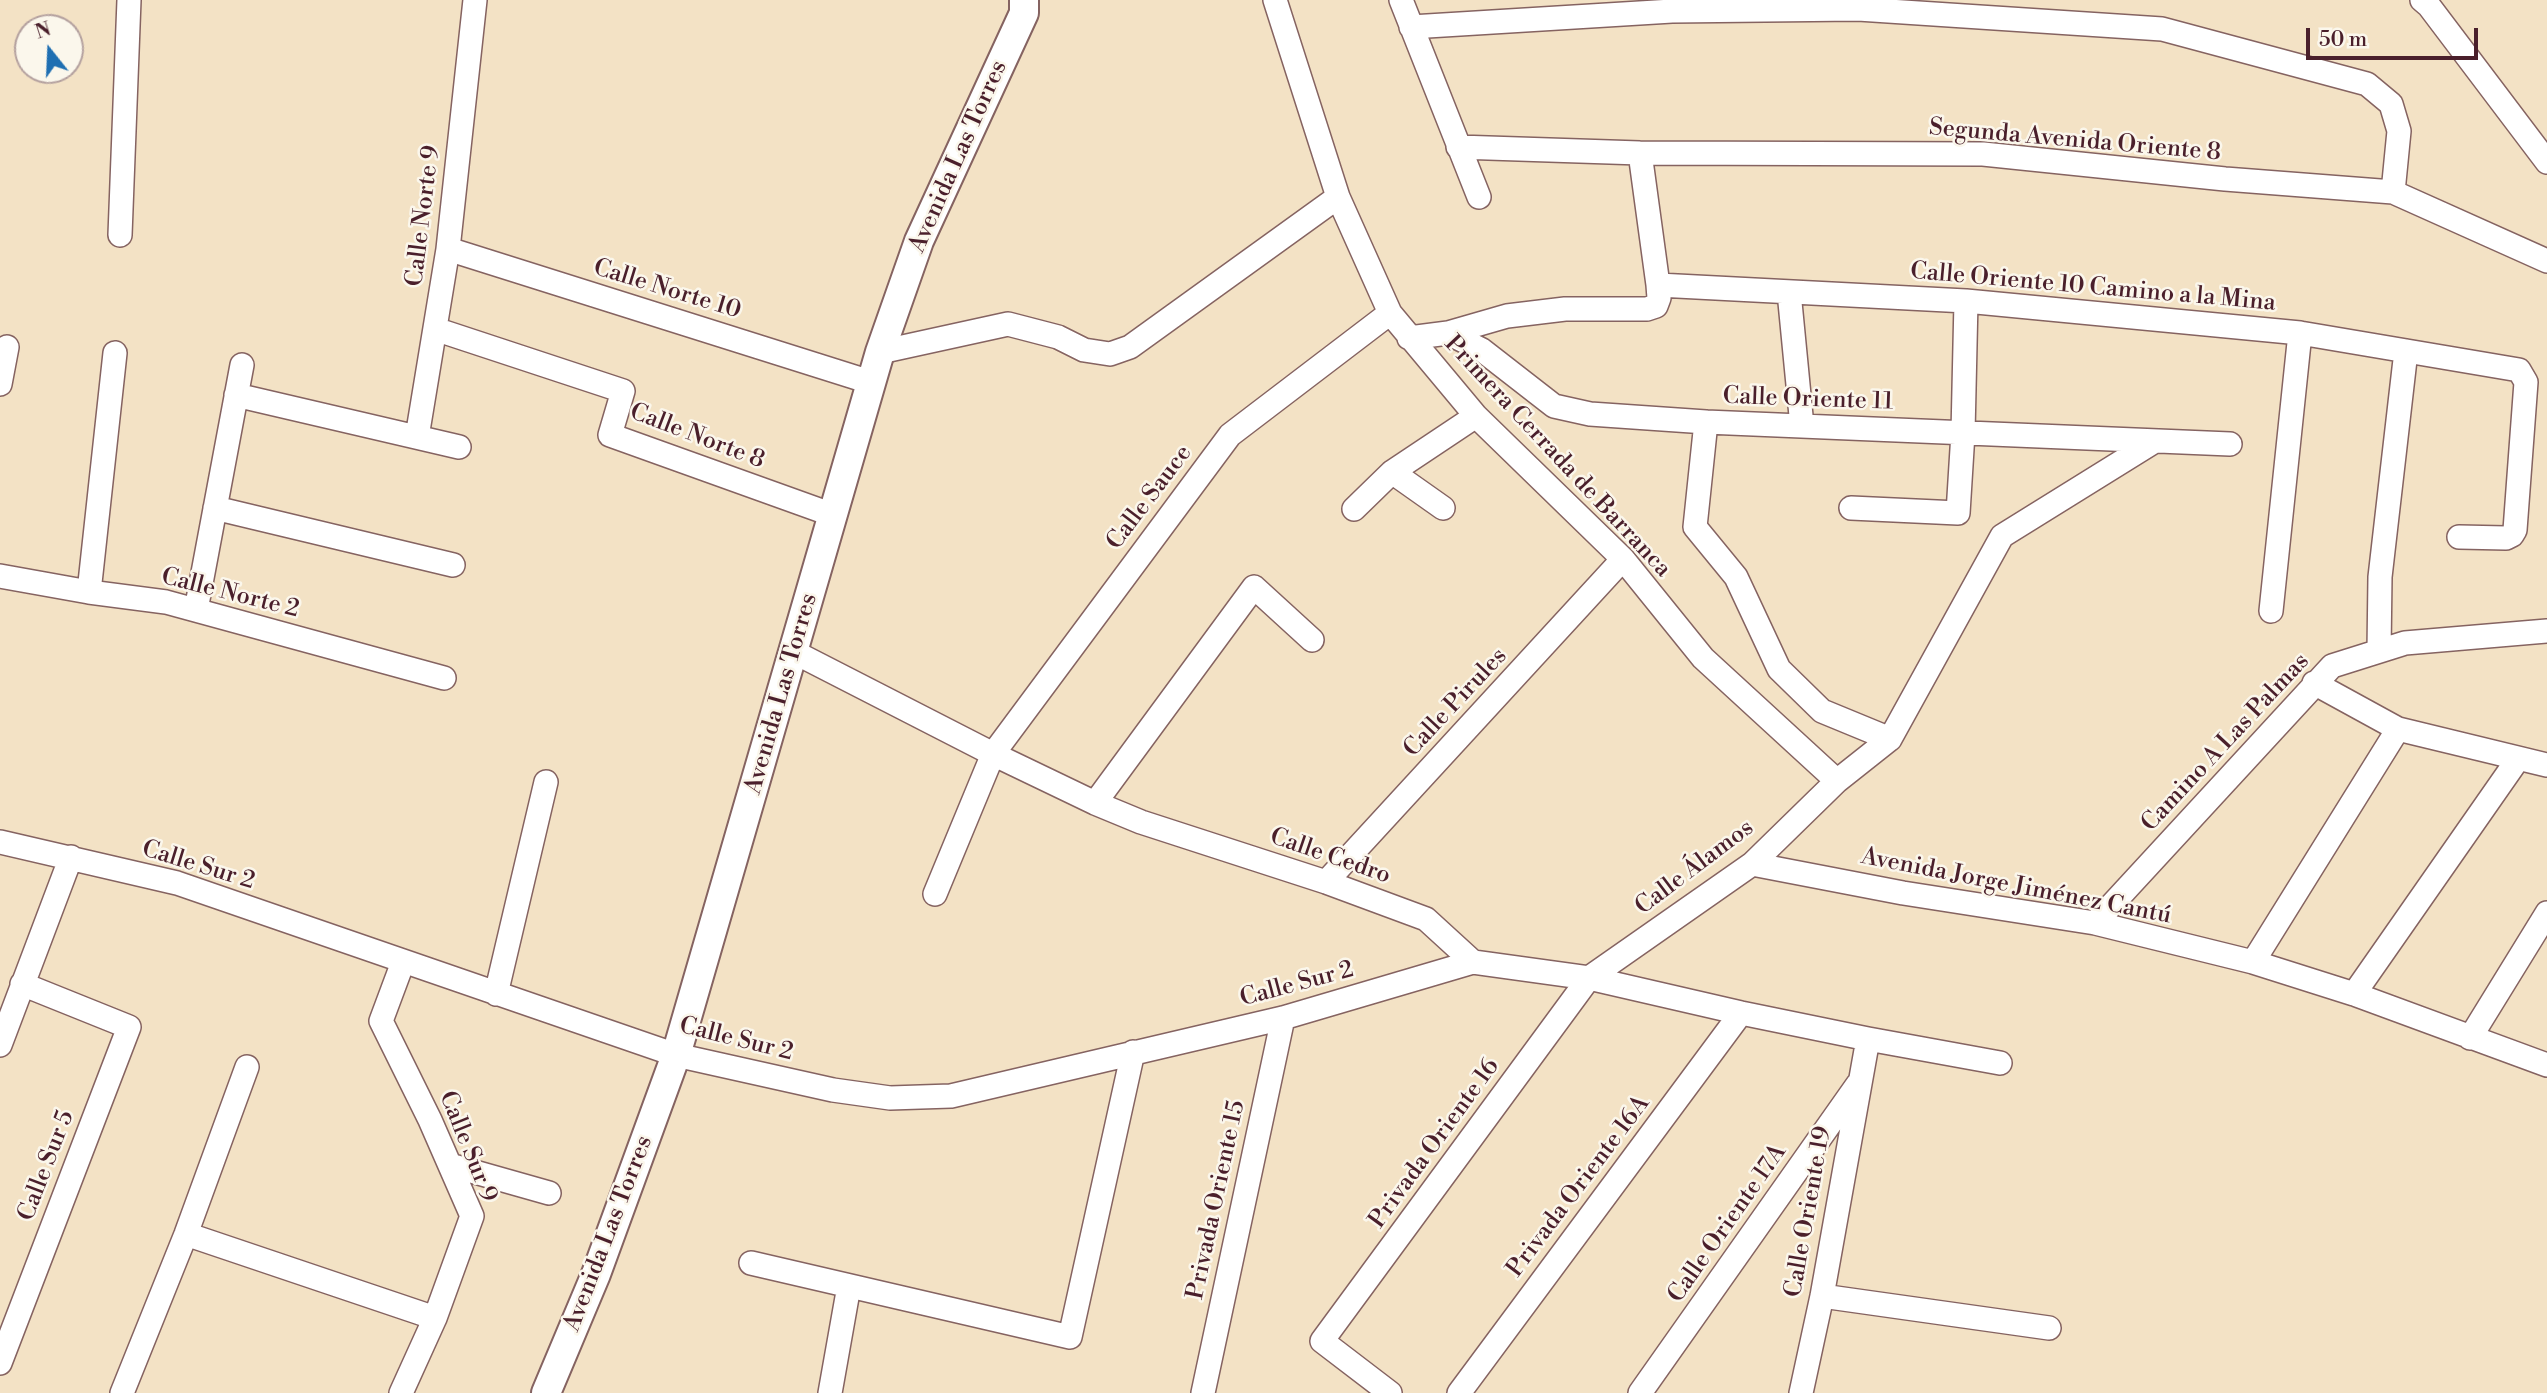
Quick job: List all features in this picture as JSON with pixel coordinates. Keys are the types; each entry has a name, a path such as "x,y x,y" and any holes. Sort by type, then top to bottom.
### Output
{"main road":[{"name":"Avenida Las Torres","path":"546,1393 596,1274 676,1055 880,352 919,241 1024,13 1024,0"}],"street":[{"path":"120,234 130,0"},
{"name":"Calle Norte 9","path":"417,437 448,249 475,0"},
{"name":"Primera Cerrada de Barranca","path":"1275,0 1338,197 1390,313 1476,416 1623,559 1703,658 1837,781"},
{"path":"1401,0 1479,197"},
{"path":"2422,0 2547,162"},
{"path":"1411,27 1672,11 1858,9 2162,29 2367,84 2391,104 2399,131 2393,192"},
{"name":"Segunda Avenida Oriente 8","path":"1458,146 1640,153 1983,154 2225,179 2393,192 2547,261"},
{"path":"1409,338 1448,333 1507,316 1565,309 1647,309 1656,306 1660,298 1640,153"},
{"path":"880,352 1008,324 1058,337 1084,350 1110,354 1130,347 1338,197"},
{"name":"Calle Norte 10","path":"448,249 870,382"},
{"name":"Calle Oriente 10 Camino a la Mina","path":"1658,285 1966,301 2300,333 2519,370 2526,382 2515,530 2506,538 2459,537"},
{"path":"1789,292 1802,426"},
{"path":"1851,508 1958,513 1966,301"},
{"name":"Calle Sauce","path":"935,894 993,754 1230,435 1390,313"},
{"name":"Calle Norte 8","path":"435,329 623,391 610,435 833,515"},
{"name":"Calle Oriente 11","path":"1448,333 1482,350 1554,405 1590,414 1706,422 2230,444"},
{"path":"2271,611 2300,333"},
{"path":"2379,651 2380,577 2406,351"},
{"path":"89,592 115,353"},
{"path":"197,610 242,365"},
{"path":"236,395 459,447"},
{"path":"1354,509 1392,472 1476,416"},
{"path":"1706,422 1695,527 1736,577 1779,669 1822,711 1890,739 2002,536 2155,440"},
{"path":"1392,472 1443,508"},
{"path":"215,508 453,565"},
{"name":"Calle Pirules","path":"1326,882 1623,559"},
{"name":"Calle Norte 2","path":"0,576 166,602 444,678"},
{"path":"1095,803 1254,587 1312,640"},
{"name":"Camino A Las Palmas","path":"2095,923 2332,666 2405,643 2547,631"},
{"name":"Calle Cedro","path":"794,652 1095,803 1142,822 1326,882 1426,919 1473,962"},
{"path":"2314,683 2398,729 2547,765"},
{"path":"2253,962 2398,729"},
{"name":"Calle Álamos","path":"1589,978 1752,864 1837,781 1890,739"},
{"path":"2354,994 2518,759"},
{"path":"496,994 546,782"},
{"name":"Calle Sur 2","path":"0,842 177,884 676,1055 833,1090 890,1098 951,1096 1283,1018 1473,962"},
{"path":"0,1045 71,857"},
{"name":"Avenida Jorge Jiménez Cantú","path":"1752,864 1903,893 2095,923 2253,962 2354,994 2547,1065"},
{"path":"2470,1038 2547,913"},
{"name":"Calle Sur 9","path":"401,1393 435,1318 471,1216 450,1165 381,1021 402,962"},
{"path":"1473,962 1589,978 1868,1040 2000,1063"},
{"name":"Privada Oriente 16","path":"1390,1393 1322,1342 1589,978"},
{"name":"Calle Sur 5","path":"0,1363 129,1027 22,984"},
{"name":"Privada Oriente 16A","path":"1459,1393 1741,1013"},
{"name":"Privada Oriente 15","path":"1203,1393 1283,1018"},
{"name":"Calle Oriente 19","path":"1801,1393 1822,1296 1868,1040"},
{"path":"751,1263 1070,1337 1133,1052"},
{"path":"122,1393 186,1234 247,1067"},
{"name":"Calle Oriente 17A","path":"1640,1393 1858,1084"},
{"path":"450,1165 549,1193"},
{"path":"186,1234 435,1318"},
{"path":"830,1393 849,1286"},
{"path":"1822,1296 2049,1328"}]}
